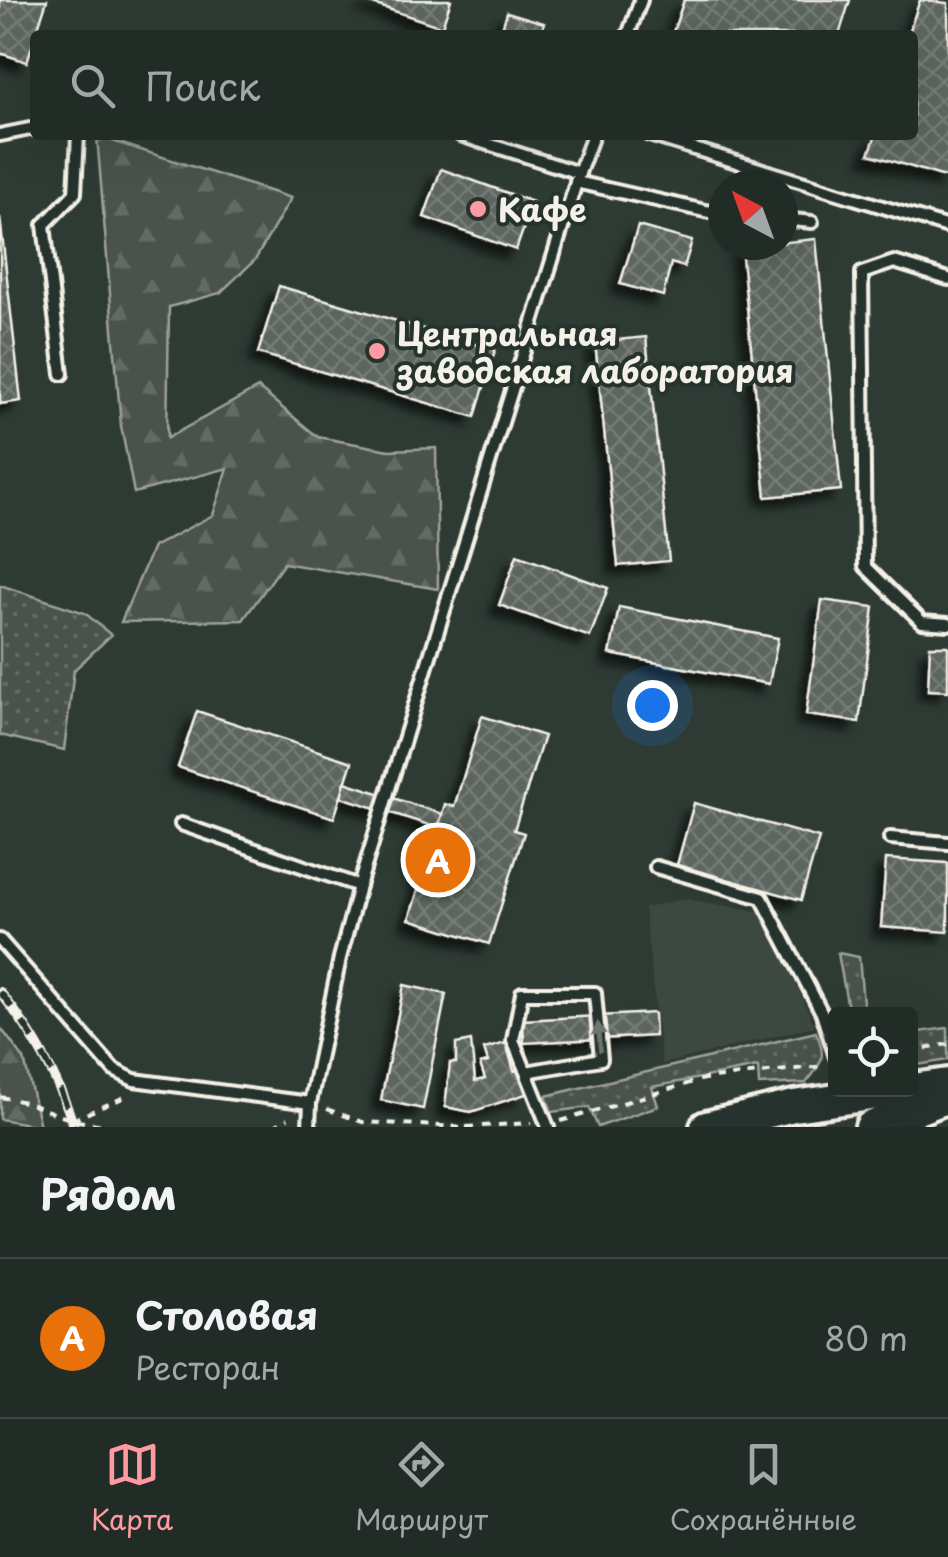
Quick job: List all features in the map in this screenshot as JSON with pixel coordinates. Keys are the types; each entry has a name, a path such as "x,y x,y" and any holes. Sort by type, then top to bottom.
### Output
{"main road":[{"path":"918,1087 948,1084"},
{"path":"706,1127 832,1097"},
{"path":"871,1127 948,1097"}],"lane":[{"path":"630,30 641,0"},
{"path":"0,135 30,129"},
{"path":"62,374 44,225 76,193 78,140"},
{"path":"474,140 578,178 708,211"},
{"path":"309,1127 310,1103 359,886 591,140"},
{"path":"665,140 948,227"},
{"path":"798,221 812,222"},
{"path":"948,280 894,262 862,273 864,566 922,622 948,624"},
{"path":"181,824 359,886"},
{"path":"890,838 948,843"},
{"path":"656,867 762,898 828,1032"},
{"path":"0,940 114,1070 134,1080 310,1103"},
{"path":"526,1072 601,1059 595,993 522,992 513,1040 547,1125"}],"path":[{"path":"918,1050 948,1044"},
{"path":"310,1103 362,1122 463,1127 547,1125 704,1079 828,1066"},
{"path":"72,1120 133,1093"},
{"path":"0,1097 72,1120 115,1127"}],"shaded area":[{"path":"684,899 762,912 815,1026 662,1064 644,908"}],"green space":[{"path":"97,140 110,140 291,198 255,260 220,293 169,307 167,438 258,388 318,437 389,450 436,448 438,589 284,563 243,620 121,622 153,547 213,515 228,468 134,493 121,426"},
{"path":"0,585 85,613 111,635 74,670 64,750 0,735"},
{"path":"838,953 859,957 863,1007 848,1007"},
{"path":"0,1027 24,1059 40,1126 0,1119"},
{"path":"948,1028 948,1060 918,1065 918,1032"},
{"path":"816,1032 821,1059 806,1083 759,1085 758,1067 652,1087 658,1106 598,1127 589,1107 552,1112 546,1096"}],"building":[{"path":"0,0 47,0 37,30 30,30 27,62 0,53"},
{"path":"361,0 451,0 442,27"},
{"path":"684,0 850,0 841,30 674,30"},
{"path":"920,0 948,3 948,178 869,154 874,140 918,140 918,30 910,30"},
{"path":"507,12 544,23 542,30 502,30"},
{"name":"Кафе","path":"441,169 533,202 516,250 424,217"},
{"path":"0,217 21,401 0,404"},
{"path":"638,226 692,241 684,267 671,263 663,296 620,284"},
{"path":"816,239 841,490 766,497 742,260 798,260 798,241"},
{"name":"Центральная заводская лаборатория","path":"279,286 495,350 475,417 258,353"},
{"path":"646,337 669,561 618,566 595,342"},
{"path":"517,555 608,588 590,637 499,605"},
{"path":"822,600 874,607 859,722 806,715"},
{"path":"619,607 778,638 769,684 610,654"},
{"path":"930,646 948,646 948,691 928,690"},
{"path":"197,711 352,762 334,818 178,767"},
{"path":"482,716 544,736 514,830 524,833 489,944 409,919 445,804 454,807"},
{"path":"345,782 442,814 438,828 341,797"},
{"path":"694,803 819,838 801,900 677,865"},
{"path":"886,859 948,863 948,932 881,927"},
{"path":"404,985 446,994 423,1109 381,1100"},
{"path":"654,1013 655,1036 524,1043 523,1020"},
{"path":"471,1041 475,1081 485,1079 480,1064 488,1062 484,1049 506,1043 526,1094 471,1112 445,1107 450,1063 456,1063 456,1044"}],"railway":[{"path":"0,992 43,1056 74,1127"}],"place":[{"name":"Кафе","path":"478,209"},
{"name":"Центральная заводская лаборатория","path":"377,351"},
{"name":"Столовая","path":"438,860"}]}
